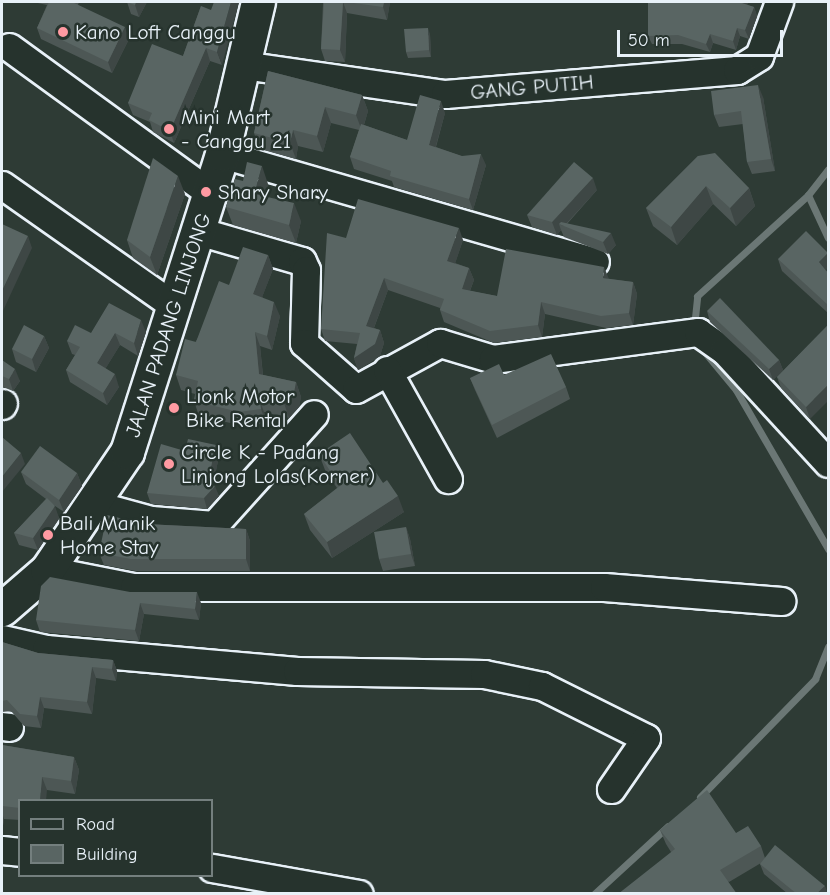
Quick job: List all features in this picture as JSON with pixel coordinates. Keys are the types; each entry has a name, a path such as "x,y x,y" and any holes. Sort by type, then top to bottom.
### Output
{"street":[{"name":"JALAN PADANG LINJONG","path":"2,609 47,570 96,505 139,423 222,154 258,2"},
{"name":"GANG PUTIH","path":"243,65 445,94 737,70 759,56 779,2"},
{"path":"9,47 210,193"},
{"path":"222,154 595,262"},
{"path":"2,185 174,306"},
{"path":"198,231 302,261 306,270 302,335 308,352 356,389 440,343 493,359 638,337 698,332 725,351 828,463"},
{"path":"387,370 448,479"},
{"path":"96,505 152,520 214,525 314,414"},
{"path":"47,570 134,587 260,592 604,587 781,601"},
{"path":"2,639 46,649 297,671 484,674 542,686 646,738 611,789"},
{"path":"2,850 18,852"},
{"path":"213,868 359,894"}],"building":[{"path":"49,2 72,2 125,27 108,62 37,28"},
{"path":"214,2 231,2 217,52 206,48 170,131 149,120 152,113 128,103 152,44 183,56 201,6 211,10"},
{"path":"324,2 343,2 340,50 321,49"},
{"path":"346,2 384,2 383,7"},
{"path":"648,2 742,2 754,7 745,30 737,28 733,41 710,34 706,44 678,35 648,36"},
{"path":"428,28 429,50 406,52 404,29"},
{"path":"268,71 362,95 356,115 325,107 317,136 293,130 290,143 254,133"},
{"path":"758,85 771,159 747,162 741,111 714,115 711,91"},
{"path":"420,95 441,101 429,145 462,156 481,154 469,199 390,176 391,171 350,157 361,124 407,140"},
{"path":"715,153 749,188 730,208 706,186 671,227 646,208 698,156"},
{"path":"153,158 178,176 150,257 127,240"},
{"path":"247,162 262,166 254,194 294,203 289,225 226,207 235,179 243,181"},
{"path":"574,162 593,178 552,222 527,215"},
{"path":"358,199 459,228 447,261 469,268 462,289 497,296 506,249 604,267 603,278 633,282 629,313 601,316 541,302 538,325 490,331 440,310 444,299 384,278 366,326 380,330 375,344 354,358 360,333 321,329 327,233 346,238"},
{"path":"561,222 611,233 603,242 559,224"},
{"path":"2,224 28,236 2,291"},
{"path":"806,231 828,253 819,262 828,273 828,305 778,259"},
{"path":"243,247 268,255 253,294 274,302 267,336 255,332 259,374 296,382 294,393 284,403 259,398 261,409 239,412 194,401 198,381 176,375 185,339 196,342 219,281 229,285"},
{"path":"720,298 779,360 769,369 707,311"},
{"path":"109,303 141,320 134,343 115,333 97,363 115,374 103,393 66,370 80,347 67,341 75,325 91,333"},
{"path":"24,325 44,336 32,359 12,349"},
{"path":"828,325 828,385 806,407 777,377"},
{"path":"551,354 566,387 492,425 470,378 499,364 504,375"},
{"path":"2,360 15,369 9,379 2,376"},
{"path":"350,433 383,483 387,480 398,496 327,542 304,514 340,486 319,454"},
{"path":"2,437 21,453 2,477"},
{"path":"188,439 216,445 207,484 215,486 204,498 147,493 161,444 185,451"},
{"path":"40,446 77,473 59,500 21,472"},
{"path":"47,498 55,506 33,538 14,533"},
{"path":"107,515 145,524 246,529 246,559 131,559 99,553"},
{"path":"406,527 411,554 379,559 374,532"},
{"path":"50,577 130,592 197,592 195,609 140,603 135,630 36,620 41,586"},
{"path":"2,642 38,653 113,660 112,669 92,667 87,702 40,697 37,716 20,714 7,700 2,701"},
{"path":"2,745 74,757 71,781 42,777 40,799 18,799 18,808 2,806"},
{"path":"707,790 736,833 748,826 761,846 720,870 737,894 618,894 675,849 660,830"},
{"path":"775,845 825,886 816,894 797,894 760,864"}],"waterway":[{"path":"694,327 697,296 808,195 828,169"},
{"path":"808,195 828,238"},
{"path":"693,338 736,390 828,549"},
{"path":"700,797 815,679 828,646"},
{"path":"594,894 668,826"}],"place":[{"name":"Kano Loft Canggu","path":"63,32"},
{"name":"Mini Mart - Canggu 21","path":"169,129"},
{"name":"Shary Shary","path":"206,192"},
{"name":"Lionk Motor Bike Rental","path":"174,408"},
{"name":"Circle K - Padang Linjong Lolas(Korner)","path":"169,464"},
{"name":"Bali Manik Home Stay","path":"48,535"}]}
